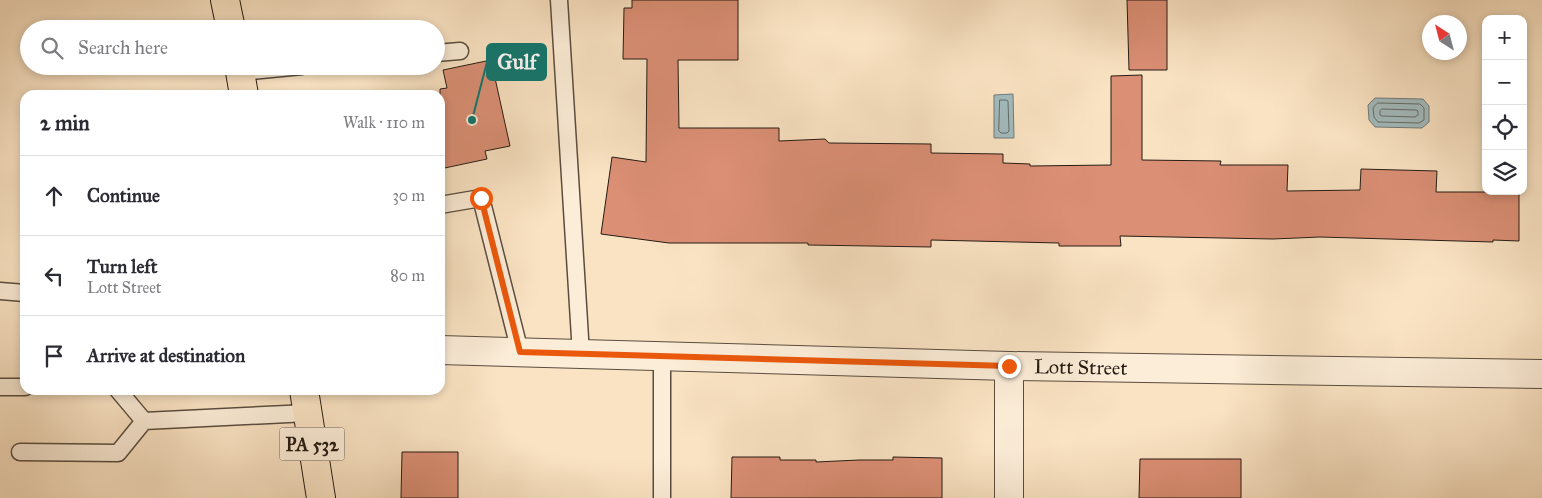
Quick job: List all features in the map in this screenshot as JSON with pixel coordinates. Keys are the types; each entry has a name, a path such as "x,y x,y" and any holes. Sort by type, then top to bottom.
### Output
{"main road":[{"path":"225,0 229,20"},
{"name":"PA 532","path":"306,401 321,498"}],"street":[{"name":"Lott Street","path":"445,350 1009,366 1542,374"},
{"path":"1009,366 1009,498"}],"lane":[{"path":"559,0 581,354"},
{"path":"445,52 460,51"},
{"path":"241,78 256,75"},
{"path":"445,204 481,198 520,352"},
{"path":"0,291 20,293"},
{"path":"662,356 662,498"},
{"path":"0,387 20,388"},
{"path":"122,395 144,421"},
{"path":"20,452 118,452 144,421 306,401"}],"water":[{"path":"1013,94 1014,138 994,138 994,95"},
{"path":"1375,98 1423,99 1429,106 1429,122 1422,128 1375,127 1369,120 1368,105"}],"building":[{"path":"632,0 738,0 738,60 678,60 679,128 779,128 779,141 825,139 829,143 931,144 931,153 1003,154 1003,163 1030,164 1030,166 1111,165 1111,76 1142,75 1142,160 1221,161 1220,165 1288,165 1287,191 1360,190 1361,169 1437,171 1436,192 1482,192 1482,195 1519,195 1519,241 1493,240 1493,242 1320,237 1273,239 1120,236 1121,246 1059,246 1059,243 931,240 931,247 808,245 808,243 669,243 601,234 612,157 646,162 647,59 623,59 624,8 632,8"},
{"path":"1127,0 1167,0 1167,70 1129,70"},
{"path":"491,60 510,146 485,151 487,159 445,168 445,90 440,89 447,88 445,70"},
{"path":"402,452 458,452 458,498 401,498"},
{"path":"732,457 780,457 780,460 816,460 816,462 893,460 893,457 942,458 942,498 731,498"},
{"path":"1140,459 1241,459 1241,498 1139,498"}],"place":[{"name":"Gulf","path":"472,120"}],"route":[{"path":"481,198 520,352 1009,366"}]}
